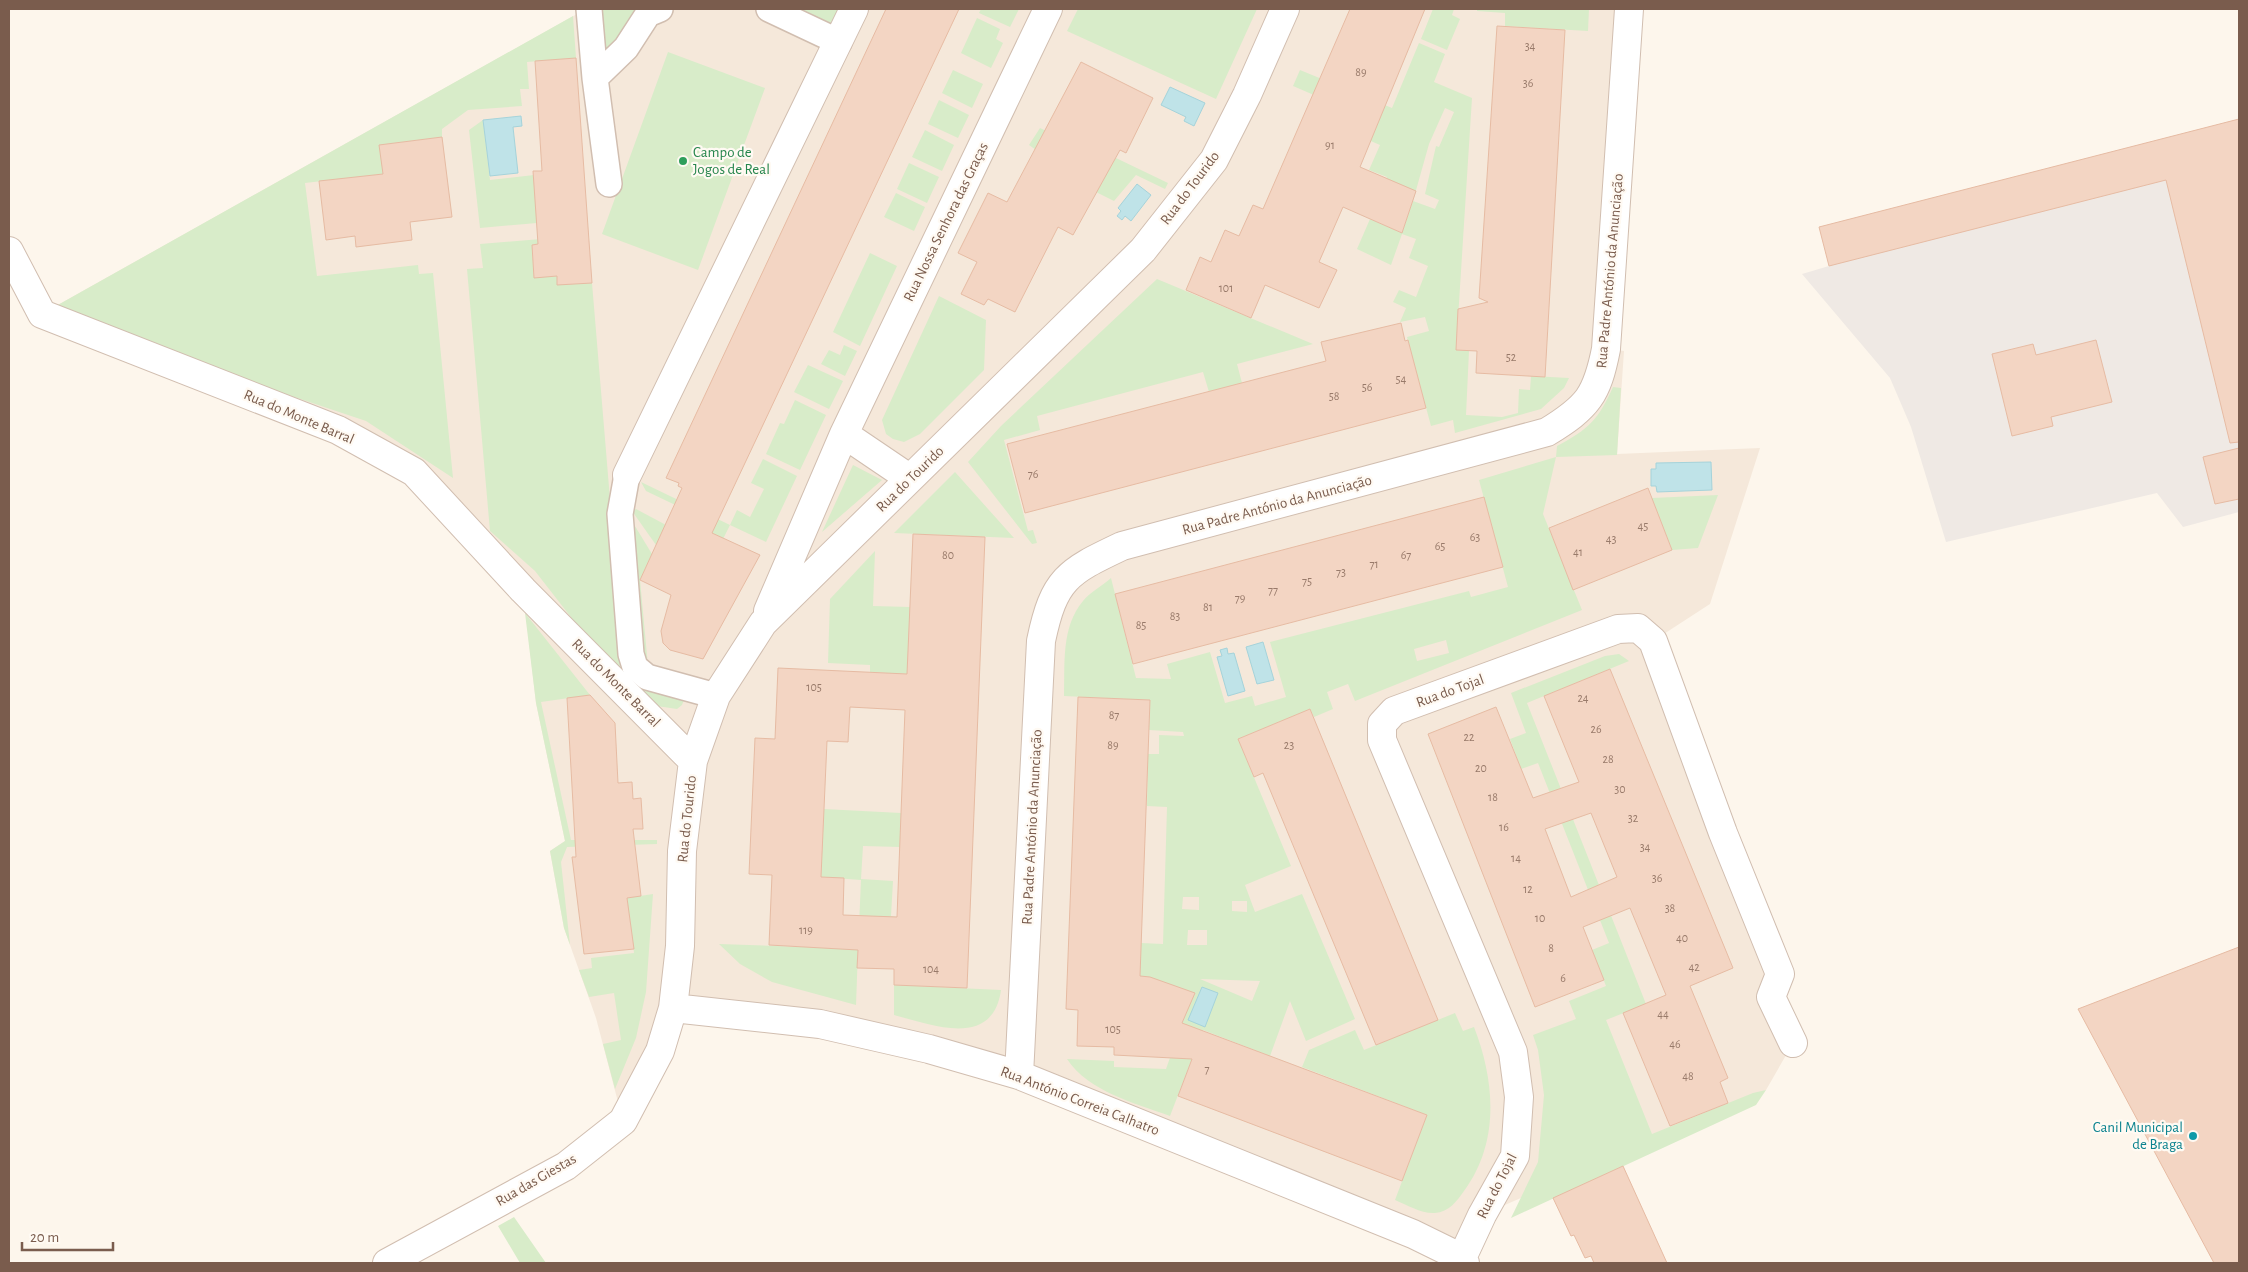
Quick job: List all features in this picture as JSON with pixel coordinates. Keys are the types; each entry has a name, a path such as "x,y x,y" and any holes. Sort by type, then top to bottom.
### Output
{"street":[{"path":"589,9 595,78 609,184"},
{"path":"595,78 626,48 648,14 660,9"},
{"path":"769,9 839,42"},
{"path":"716,696 648,677 635,667 631,654 620,514 627,475 854,9"},
{"name":"Rua Nossa Senhora das Graças","path":"763,623 844,434 1048,9"},
{"name":"Rua do Tourido","path":"673,1008 680,946 682,851 693,761 716,696 763,623 1144,250 1214,160 1247,95 1285,9"},
{"name":"Rua Padre António da Anunciação","path":"1020,1075 1041,640 1047,613 1059,585 1082,565 1122,546 1548,432 1572,417 1587,400 1600,379 1606,348 1629,9"},
{"name":"Rua do Monte Barral","path":"9,251 42,314 338,430 414,472 523,590 693,761"},
{"path":"844,434 910,478"},
{"name":"Rua do Tojal","path":"1463,1261 1482,1215 1515,1156 1519,1097 1513,1052 1382,740 1382,724 1394,711 1618,629 1638,628 1653,641 1723,833 1780,974 1771,997 1793,1043"},
{"name":"Rua António Correia Calhatro","path":"673,1008 820,1024 929,1049 1020,1075 1413,1234 1463,1261"},
{"name":"Rua das Giestas","path":"387,1263 566,1166 623,1121 660,1051 673,1008"}],"shaded area":[{"path":"586,9 769,9 839,42 854,9 1629,9 1607,349 1624,351 1617,454 1760,448 1710,604 1653,641 1793,1043 1766,1090 1482,1215 1458,1252 1021,1069 821,1010 673,1008 623,1121 596,1018 564,928 550,851 565,841 536,703 523,590 414,472 56,306"},
{"path":"2239,119 2239,512 2183,527 2157,493 1946,542 1911,427 1890,378 1802,274 1829,266 1819,227"}],"green space":[{"path":"589,9 660,9 595,78"},
{"path":"769,9 839,9 824,35"},
{"path":"981,9 1019,9 1010,27 979,13"},
{"path":"1078,9 1257,9 1216,99 1067,31"},
{"path":"1433,9 1454,9 1452,15 1460,19 1447,50 1421,39"},
{"path":"1477,9 1589,9 1588,31 1505,26 1505,13 1477,11"},
{"path":"573,16 576,58 527,62 529,89 520,89 522,106 468,110 442,129 442,137 380,145 383,174 305,183 317,276 418,265 419,274 433,273 453,478 366,421 211,369 56,306"},
{"path":"977,18 1000,29 996,39 1003,43 991,68 961,53"},
{"path":"1419,43 1445,54 1434,82 1472,98 1456,350 1469,351 1466,415 1502,417 1518,413 1519,389 1530,390 1531,376 1569,378 1564,388 1541,409 1455,433 1453,420 1431,426 1407,337 1429,331 1425,317 1400,322 1406,308 1393,302 1399,290 1416,297 1428,266 1409,258 1416,239 1402,234 1391,265 1357,249 1370,219 1402,233 1413,201 1383,187 1387,177 1369,170 1380,145 1329,123 1337,105 1293,86 1300,70 1392,108","holes":["1445,108 1454,112 1439,147 1436,146 1425,194 1439,200 1435,209 1413,201 1429,144"]},
{"name":"Campo de Jogos de Real","path":"668,52 765,88 698,270 602,234"},
{"path":"953,70 983,84 972,108 942,93"},
{"path":"939,100 969,115 958,138 928,124"},
{"path":"483,120 490,180 534,175 537,223 480,228 469,130"},
{"path":"1040,128 1088,151 1091,146 1168,183 1165,189 1136,175 1114,201 1096,192 1029,145"},
{"path":"925,130 954,145 942,171 912,157"},
{"path":"909,163 939,177 927,203 897,189"},
{"path":"896,193 925,207 914,231 884,217"},
{"path":"541,239 541,244 532,245 534,277 557,276 557,284 592,283 624,667 685,697 682,705 677,709 650,705 609,666 535,571 490,531 467,269 483,268 480,244"},
{"path":"870,253 897,266 860,346 833,332"},
{"path":"1157,279 1313,344 1237,364 1242,383 1209,392 1203,372 1037,416 1040,430 1004,440 1028,531 1033,530 1037,543 1032,544 968,462 1001,426"},
{"path":"939,296 986,320 984,370 920,434 904,442 893,439 886,434 882,420"},
{"path":"844,345 857,351 845,376 821,364 829,350 840,355"},
{"path":"808,365 843,381 829,409 794,392"},
{"path":"1613,387 1621,388 1617,455 1556,457 1557,446 1585,429 1597,416"},
{"path":"795,400 826,415 800,470 766,454 780,423 784,424"},
{"path":"1556,457 1543,514 1582,610 1355,701 1348,684 1327,692 1333,709 1314,717 1310,709 1238,739 1291,866 1245,885 1255,912 1302,894 1355,1019 1306,1041 1290,1001 1270,1056 1203,1030 1170,1116 1114,1095 1087,1080 1067,1059 1114,1061 1114,1067 1166,1069 1191,999 1138,1012 1141,943 1163,944 1167,807 1147,806 1148,754 1159,754 1159,735 1184,736 1183,732 1149,730 1150,700 1064,696 1066,646 1071,622 1076,611 1086,598 1111,578 1136,678 1171,679 1167,664 1210,652 1225,703 1252,696 1255,706 1286,697 1270,642 1469,591 1471,597 1508,587 1479,480","holes":["1446,640 1449,653 1417,661 1414,649","1183,897 1199,897 1199,910 1182,909","1232,901 1247,901 1247,912 1232,911","1188,930 1207,930 1207,945 1187,945","1200,979 1260,981 1252,1001"]},
{"path":"763,459 797,476 766,542 730,525 737,510 750,517 764,489 751,483"},
{"path":"853,465 882,480 822,532"},
{"path":"955,472 1014,538 894,533"},
{"path":"641,482 730,525 723,539 711,534 715,524 646,491"},
{"path":"1718,495 1698,548 1672,550 1652,498"},
{"path":"636,509 666,525 656,545 632,511"},
{"path":"627,513 652,554 640,580 648,666 643,659"},
{"path":"875,551 873,606 910,607 907,674 870,672 870,665 828,663 830,599"},
{"path":"525,613 590,695 541,702 571,840 657,840 657,844 567,847 561,862 570,945 564,928 550,851 565,841 536,703"},
{"path":"1619,654 1629,661 1527,703 1646,1004 1606,1020 1652,1134 1753,1093 1766,1090 1756,1105 1511,1218 1538,1162 1544,1095 1538,1050 1533,1035 1576,1019 1569,1001 1606,986 1592,950 1609,943 1538,763 1521,769 1510,739 1526,733 1511,693 1605,656"},
{"path":"824,809 901,813 900,847 863,846 861,879 893,881 891,916 897,917 896,940 858,950 856,1005 772,982 740,964 719,944 858,949 861,880 821,877"},
{"path":"653,894 646,992 636,1038 615,1089 603,1044 621,1040 614,993 589,997 579,970 592,968 591,958 634,953 627,898"},
{"path":"894,985 1001,990 996,1008 986,1020 974,1026 959,1028 926,1024 894,1015"},
{"path":"1455,1013 1463,1031 1474,1027 1481,1048 1490,1090 1489,1132 1476,1172 1461,1195 1444,1211 1430,1213 1395,1200 1427,1115 1302,1067 1309,1050 1355,1030 1364,1050"},
{"path":"514,1217 546,1263 520,1263 498,1226"}],"water":[{"path":"1170,87 1205,103 1194,126 1184,121 1186,117 1161,105"},
{"path":"521,116 522,126 513,127 518,173 490,176 483,120"},
{"path":"1137,184 1151,195 1131,221 1125,216 1122,220 1117,216 1121,211 1118,208"},
{"path":"1711,462 1712,490 1657,492 1656,486 1651,486 1651,469 1656,469 1656,463"},
{"path":"1263,642 1274,680 1257,684 1246,647"},
{"path":"1227,648 1228,654 1234,653 1245,691 1228,696 1217,657 1222,656 1220,650"},
{"path":"1202,987 1218,993 1205,1027 1188,1020"}],"building":[{"path":"886,9 959,9 712,533 760,555 703,659 670,650 663,643 661,631 671,595 640,580 682,488 678,486 679,483 666,478"},
{"path":"1350,9 1425,9 1360,167 1416,191 1402,233 1343,207 1319,262 1337,270 1319,308 1265,285 1251,318 1186,290 1200,257 1211,262 1225,230 1239,236 1253,205 1263,209"},
{"path":"1497,26 1565,30 1545,377 1476,373 1477,351 1456,350 1458,309 1488,302 1479,298"},
{"path":"576,58 592,283 557,285 557,276 534,278 532,245 538,244 533,171 542,171 535,61"},
{"path":"1081,62 1153,98 1126,153 1120,150 1073,235 1058,227 1015,312 988,299 984,305 961,294 977,262 958,253 988,193 1007,202"},
{"path":"2239,119 2239,442 2230,443 2166,180 1829,266 1819,227"},
{"path":"442,137 452,217 410,222 412,240 356,247 355,236 326,240 319,181 383,174 379,145"},
{"path":"1401,323 1405,341 1408,340 1426,408 1025,513 1007,444 1326,361 1321,342"},
{"path":"2096,340 2112,402 2051,417 2053,426 2012,436 1992,354 2033,344 2036,355"},
{"path":"2239,448 2239,499 2215,504 2203,457"},
{"path":"1648,488 1672,550 1573,590 1549,528"},
{"path":"1484,497 1503,567 1133,664 1115,594"},
{"path":"913,534 985,537 967,988 894,985 894,969 857,968 858,950 769,945 772,875 749,874 755,738 775,739 778,668 907,674","holes":["850,707 905,710 897,917 843,915 844,878 821,877 827,741 848,742"]},
{"path":"1610,669 1733,968 1690,986 1728,1078 1720,1082 1728,1103 1670,1126 1623,1013 1666,995 1630,908 1583,927 1604,980 1535,1007 1428,734 1496,707 1533,798 1579,782 1544,696","holes":["1591,813 1617,877 1571,897 1545,829"]},
{"path":"590,695 615,723 618,783 632,782 633,799 641,798 643,829 633,829 641,896 627,898 634,949 584,954 572,857 576,857 567,698"},
{"path":"1078,697 1150,700 1140,976 1150,977 1195,993 1182,1023 1427,1115 1402,1181 1178,1096 1192,1059 1114,1055 1114,1047 1077,1046 1078,1010 1066,1009"},
{"path":"1310,709 1438,1020 1376,1045 1263,773 1254,777 1238,739"},
{"name":"Canil Municipal de Braga","path":"2239,947 2239,1263 2214,1263 2078,1009"},
{"path":"1623,1166 1667,1263 1594,1263 1591,1256 1585,1258 1574,1235 1571,1236 1553,1198"}],"place":[{"name":"Campo de Jogos de Real","path":"683,161"},
{"name":"Canil Municipal de Braga","path":"2193,1136"}]}
